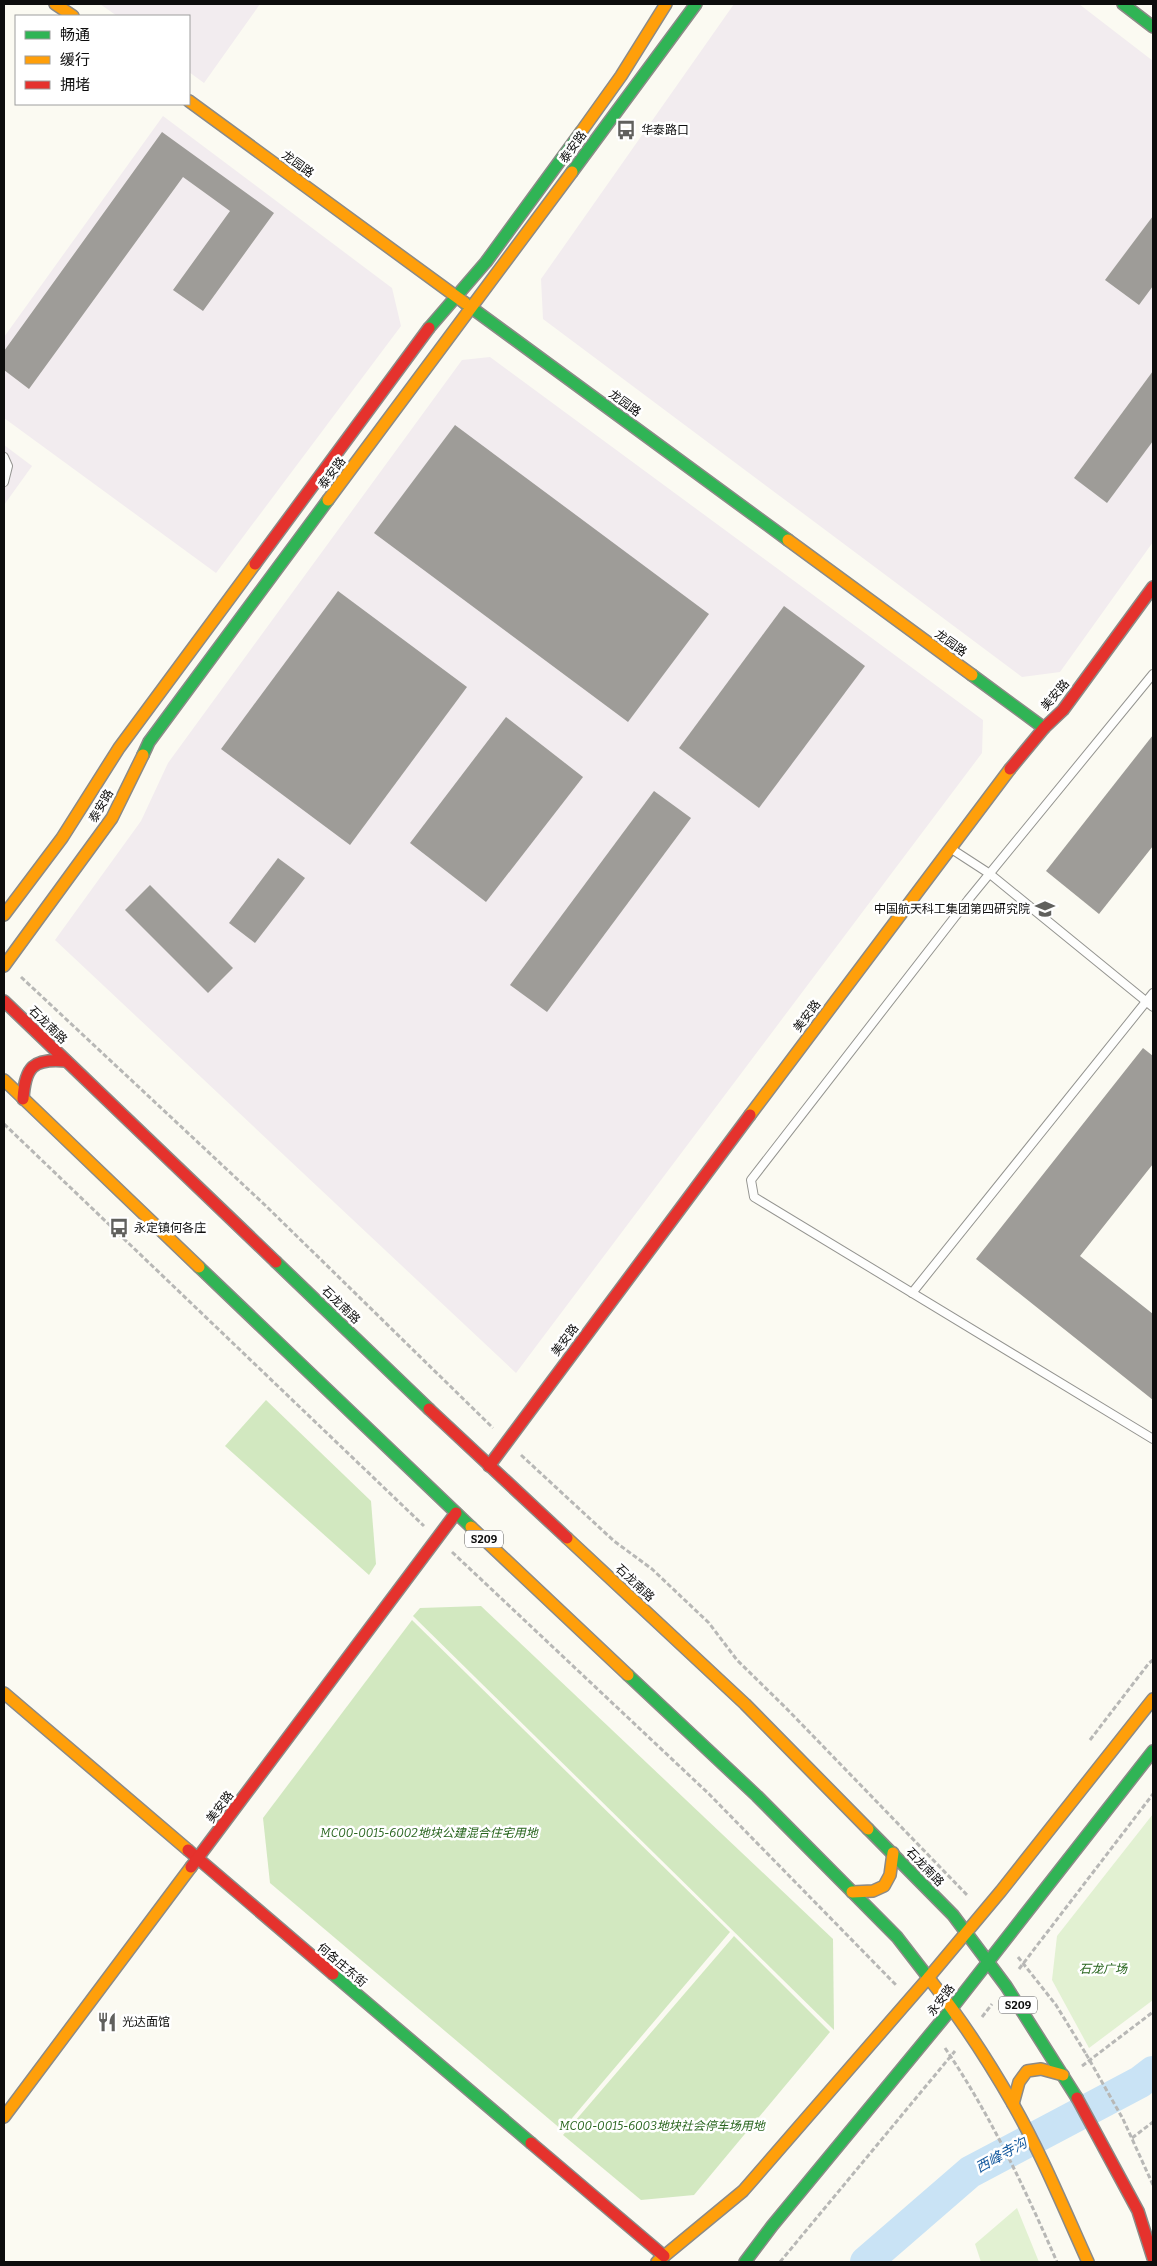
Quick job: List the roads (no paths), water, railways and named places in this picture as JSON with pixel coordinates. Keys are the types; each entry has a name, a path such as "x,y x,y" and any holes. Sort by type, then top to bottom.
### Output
{"main road":[{"path":"56,4 72,15"},
{"name":"泰安路","path":"4,915 62,838 119,748 434,322 486,262 621,76 666,4"},
{"name":"泰安路","path":"4,966 112,818 149,742 696,4"},
{"path":"1123,4 1153,27"},
{"name":"龙园路","path":"190,102 1044,728"},
{"name":"美安路","path":"489,1466 949,848 1044,728 1063,710 1153,587"},
{"name":"石龙南路","path":"4,1002 489,1466 745,1704 953,1916 1006,1986 1065,2076 1138,2212 1153,2258"},
{"path":"23,1099 26,1073 36,1062 51,1059 66,1061"},
{"name":"S209","path":"4,1080 456,1513 750,1790 897,1937 952,2008 1013,2104 1044,2164 1088,2262"},
{"name":"美安路","path":"4,2117 438,1540 456,1513"},
{"name":"何各庄东街","path":"4,1693 661,2259"},
{"name":"永安路","path":"661,2259 743,2191 966,1933 1153,1699"},
{"name":"永安路","path":"745,2262 772,2226 933,2032 1153,1751"},
{"path":"852,1892 880,1890 887,1884 891,1875 893,1853"},
{"path":"1013,2104 1017,2083 1023,2072 1034,2068 1050,2070 1065,2076"}],"lane":[{"path":"4,458 8,466 4,482"},
{"path":"1153,674 990,874 751,1180 754,1197 1153,1439"},
{"path":"949,848 990,874 1153,1007"},
{"path":"912,1293 1153,994"}],"waterway":[{"name":"西峰寺沟","path":"866,2262 970,2172 1140,2082 1153,2072"}],"place":[{"name":"华泰路口","path":"626,130"},
{"name":"中国航天科工集团第四研究院","path":"1045,909"},
{"name":"永定镇何各庄","path":"119,1228"},
{"name":"光达面馆","path":"107,2022"}],"park label":[{"name":"MC00-0015-6002地块公建混合住宅用地","path":"429,1833"},
{"name":"石龙广场","path":"1103,1969"},
{"name":"MC00-0015-6003地块社会停车场用地","path":"662,2126"}]}
